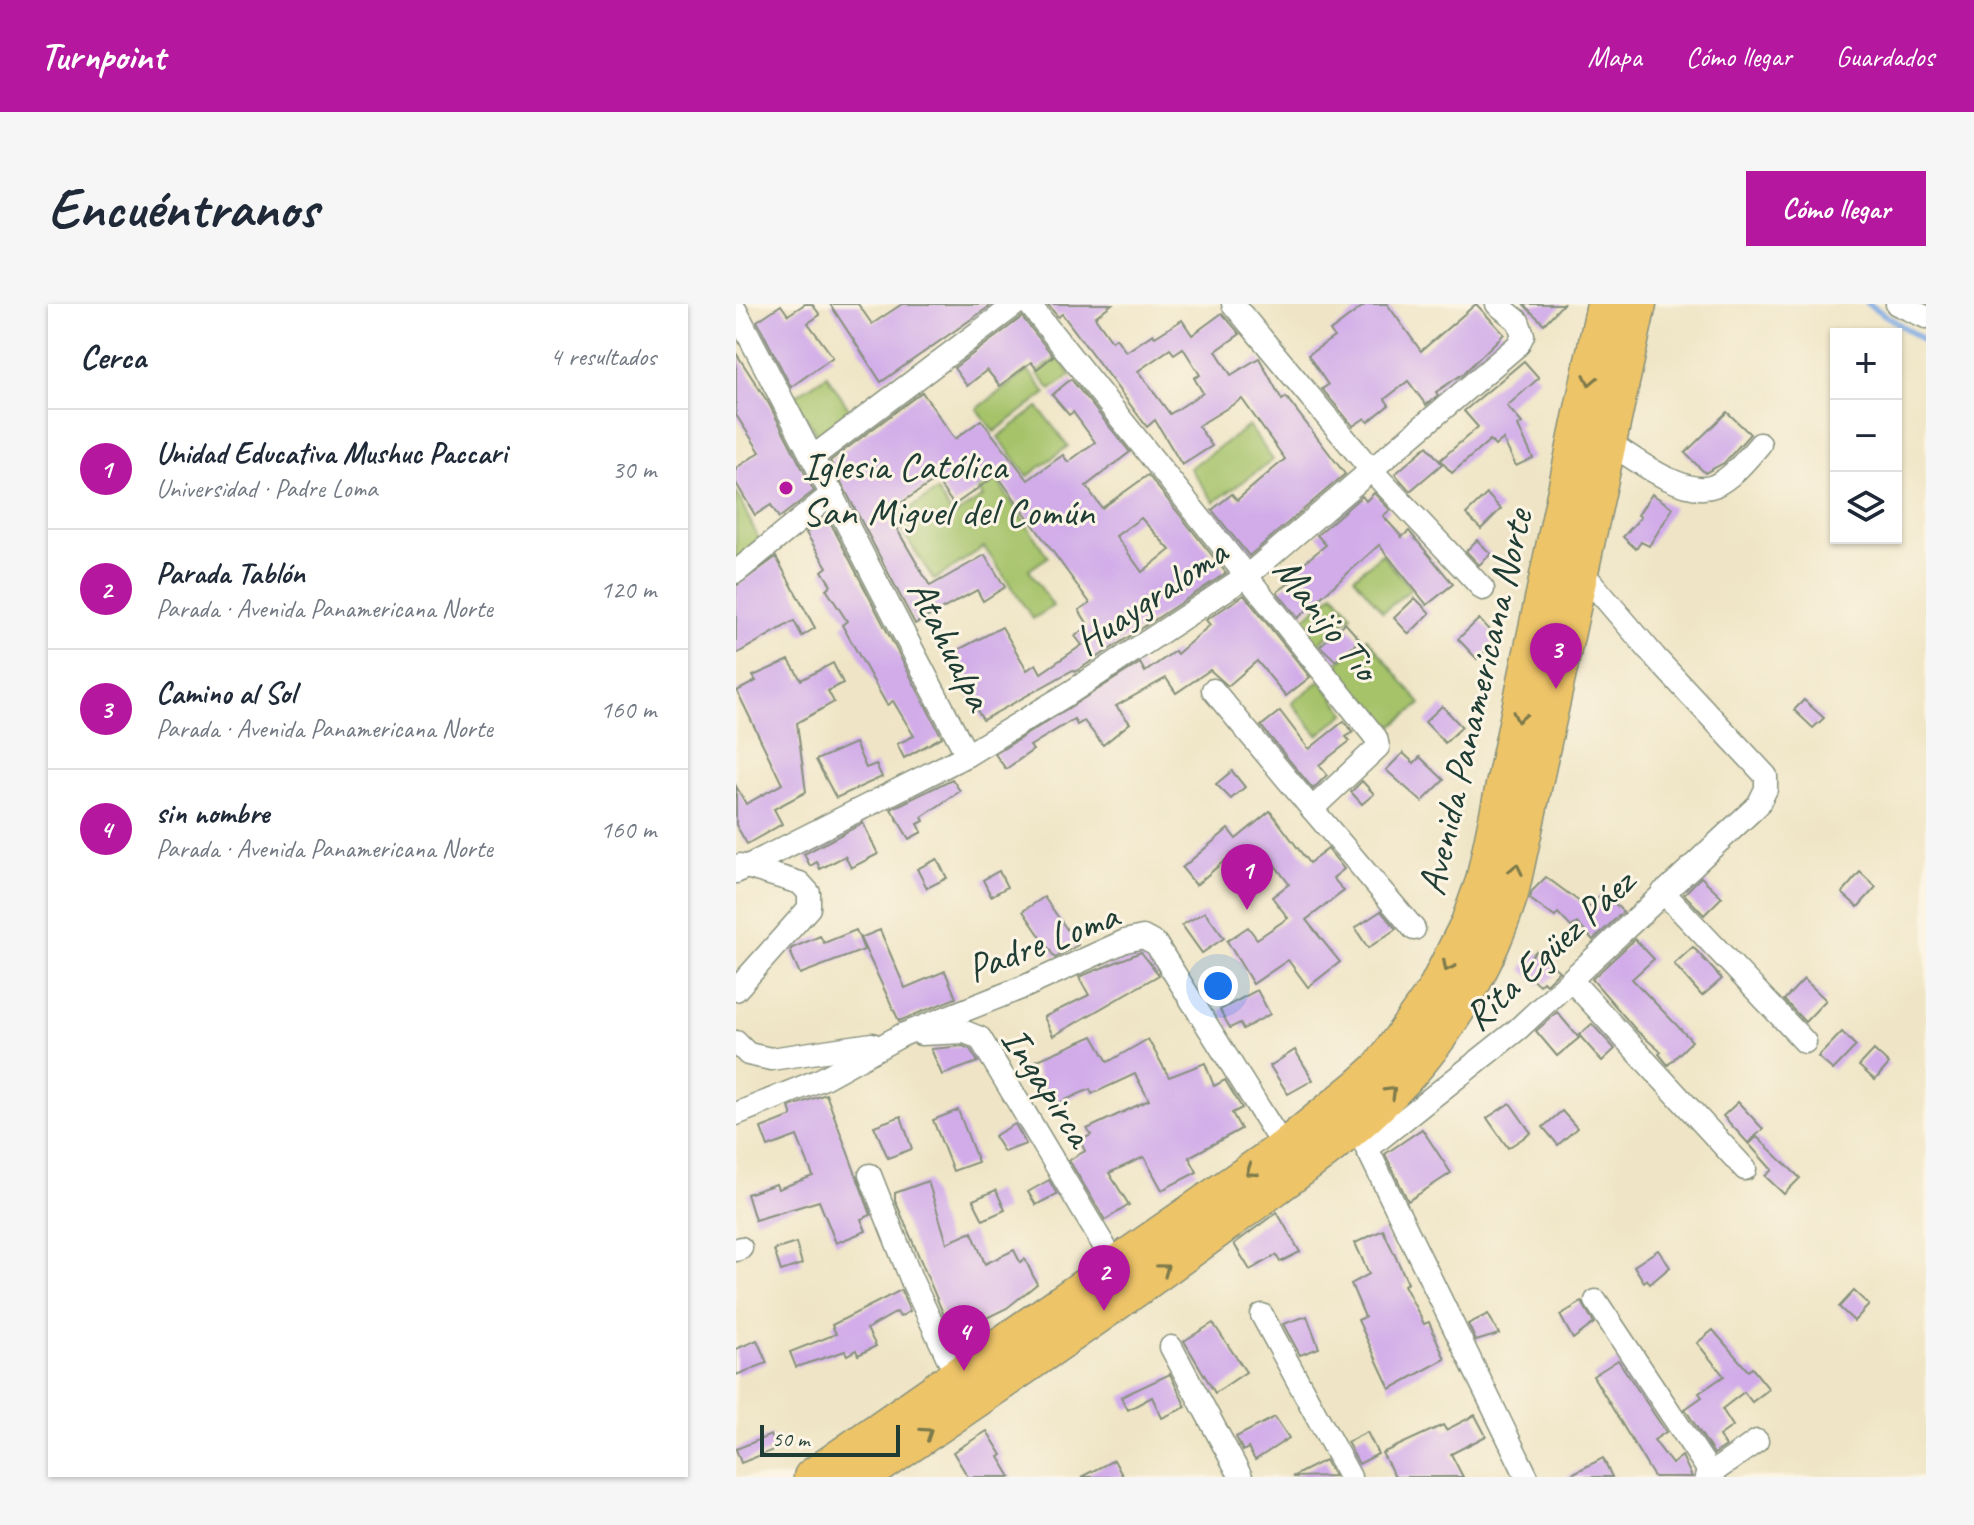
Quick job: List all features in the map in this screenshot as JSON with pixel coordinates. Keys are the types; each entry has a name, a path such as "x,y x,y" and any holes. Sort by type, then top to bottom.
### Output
{"highway":[{"name":"Avenida Panamericana Norte","path":"812,1477 1284,1148 1381,1067 1435,991 1469,923 1484,881 1605,304"},
{"name":"Avenida Panamericana Norte","path":"862,1477 1361,1137 1395,1089 1432,1045 1477,980 1510,894 1638,304"}],"street":[{"path":"814,456 1016,304"},
{"name":"Manijo Tio","path":"1029,304 1379,743 1312,809"},
{"path":"1233,304 1372,471 1483,589"},
{"name":"Huaygraloma","path":"738,866 967,755 1071,692 1248,575 1518,345 1523,335 1518,321 1497,304"},
{"path":"1897,304 1926,317"},
{"name":"Atahualpa","path":"736,311 967,755"},
{"path":"1607,441 1679,483 1698,489 1715,485 1740,467 1760,444"},
{"path":"736,572 833,493"},
{"name":"Rita Egüez Páez","path":"1361,1137 1473,1067 1758,805 1766,789 1766,776 1655,657 1579,568"},
{"path":"1213,690 1414,929"},
{"path":"736,990 809,908 809,893 800,883 738,866"},
{"path":"1663,892 1805,1042"},
{"name":"Padre Loma","path":"736,1114 822,1079 902,1035 1026,986 1125,941 1143,937 1156,944 1284,1148"},
{"path":"1571,980 1745,1169"},
{"name":"Ingapirca","path":"736,1042 748,1054 771,1059 861,1047 902,1035 965,1032 980,1038 1115,1264"},
{"path":"1361,1137 1527,1477"},
{"path":"870,1175 912,1281 957,1377"},
{"path":"1596,1301 1708,1475 1757,1441"},
{"path":"1262,1315 1350,1477"},
{"path":"1171,1347 1241,1477"}],"green space":[{"path":"1058,357 1071,375 1051,390 1037,373"},
{"path":"1028,370 1046,393 994,432 977,409"},
{"path":"827,375 852,414 818,436 793,397"},
{"path":"1038,407 1068,446 1028,476 998,437"},
{"path":"1249,426 1273,460 1214,502 1190,468"},
{"path":"981,456 1048,557 1029,570 1053,606 1033,619 984,547 934,580 894,519 937,491 953,516 983,497 964,467"},
{"path":"736,491 761,544 736,565"},
{"path":"1382,554 1411,589 1383,612 1354,577"},
{"path":"1334,593 1352,615 1313,648 1295,626"},
{"path":"1367,638 1421,704 1385,732 1332,667"},
{"path":"1320,681 1346,713 1318,735 1292,703"}],"building":[{"path":"805,304 812,304 820,315 808,323 833,357 791,387 757,321 781,305 788,315"},
{"path":"830,304 858,304 872,324 902,304 993,304 881,382"},
{"path":"1047,304 1112,304 1095,317 1112,341 1116,338 1126,352 1182,320 1192,335 1222,313 1240,334 1216,351 1231,375 1259,358 1282,400 1286,397 1345,474 1249,556 1212,510 1232,494 1237,500 1285,459 1242,399 1198,426 1212,446 1182,465 1155,420 1147,427 1062,314 1058,317","holes":["1183,348 1200,375 1194,378 1203,393 1170,414 1138,371 1170,349 1174,354"]},
{"path":"1366,304 1387,304 1421,351 1476,304 1504,334 1464,373 1436,392 1438,395 1426,405 1408,381 1385,399 1389,405 1368,422 1365,418 1353,426 1322,389 1328,385 1308,355 1334,337 1330,331"},
{"path":"1523,304 1563,304 1544,324"},
{"path":"1022,317 1053,356 1037,369 1031,362 1000,386 987,370 967,386 954,368"},
{"path":"736,353 769,404 814,491 779,518 771,505 755,515 736,483 736,468 760,452 736,415"},
{"path":"1524,361 1539,378 1507,406 1522,423 1518,426 1533,458 1516,466 1503,439 1495,446 1490,440 1452,473 1440,460 1478,427 1464,411"},
{"path":"1071,379 1130,452 1086,486 1102,508 1148,475 1226,573 1075,672 1073,670 983,720 964,689 970,686 952,653 1002,627 1027,670 1036,664 1041,673 1082,645 1075,636 1089,626 1079,610 1090,603 997,475 954,505 936,480 887,512 930,586 985,555 1005,587 983,601 977,590 915,624 830,461 922,392 955,439 981,420 1028,480 1063,455 1068,462 1095,442 1073,412 1069,415 1052,395","holes":["1141,518 1170,550 1142,572 1116,536"]},
{"path":"1727,412 1750,434 1724,463 1705,473 1685,453"},
{"path":"1427,446 1442,464 1410,491 1395,474"},
{"path":"1374,493 1390,510 1383,516 1402,537 1409,531 1453,584 1427,605 1379,545 1298,618 1277,592 1295,579 1290,574 1326,545 1317,535 1362,496 1366,501"},
{"path":"1487,494 1501,509 1481,529 1466,514"},
{"path":"1652,494 1673,508 1649,546 1641,542 1636,549 1623,537 1641,517 1638,515"},
{"path":"827,516 942,737 904,758 897,744 914,736 893,701 887,705 842,625 847,621 826,589 831,585 822,571 827,567 806,533"},
{"path":"1477,540 1491,554 1479,565 1466,551"},
{"path":"776,557 815,628 802,636 794,621 736,654 736,586"},
{"path":"1244,595 1310,677 1286,696 1257,661 1228,686 1210,670 1176,693 1166,678 1116,706 1130,723 1103,745 1084,721 1077,725 1074,719 1030,746 1033,750 1006,769 995,754 1140,663 1145,672 1175,651 1177,654 1210,625 1206,620"},
{"path":"1415,598 1430,613 1409,634 1394,618"},
{"path":"1479,619 1498,640 1477,659 1458,639"},
{"path":"1345,623 1360,640 1336,661 1320,646"},
{"path":"789,660 801,680 833,663 843,683 828,691 834,702 797,723 806,792 774,809 782,824 747,844 736,825 736,786 746,804 782,784 737,691 756,681 753,676"},
{"path":"1804,700 1824,718 1813,728 1794,710"},
{"path":"1442,706 1462,727 1445,743 1425,722"},
{"path":"1280,711 1309,749 1344,721 1353,732 1346,737 1350,741 1319,765 1327,775 1313,789 1261,726"},
{"path":"855,743 866,768 876,764 882,777 836,798 816,760"},
{"path":"1403,753 1414,763 1420,757 1444,780 1422,802 1386,770"},
{"path":"1232,771 1245,787 1231,799 1216,784"},
{"path":"952,779 960,791 922,817 924,821 918,824 922,832 909,839 891,809"},
{"path":"1362,781 1374,794 1362,804 1351,792"},
{"path":"1270,811 1309,863 1328,849 1344,869 1333,878 1344,891 1306,920 1340,962 1308,987 1288,960 1253,984 1227,941 1248,927 1257,939 1288,918 1272,897 1289,884 1265,852 1243,870 1230,856 1196,885 1182,868 1228,829 1236,839"},
{"path":"863,823 878,854 851,868 845,856 820,869 817,862 810,866 804,854"},
{"path":"937,859 947,878 927,888 917,869"},
{"path":"999,871 1007,887 991,896 983,880"},
{"path":"1860,872 1876,887 1858,907 1842,893"},
{"path":"1546,877 1588,908 1604,892 1623,912 1593,940 1577,923 1571,927 1558,913 1555,917 1530,899 1532,891"},
{"path":"1701,877 1722,897 1704,915 1684,894"},
{"path":"1044,897 1078,945 1055,958 1023,911"},
{"path":"1381,911 1396,929 1368,948 1355,928"},
{"path":"1205,912 1224,938 1202,953 1182,925"},
{"path":"856,930 864,950 800,974 790,951 792,948 820,936 824,943"},
{"path":"880,930 905,988 945,971 956,998 899,1021 860,938"},
{"path":"1635,939 1654,959 1632,979 1692,1041 1668,1065 1659,1054 1661,1052 1636,1030 1592,979"},
{"path":"1693,947 1722,979 1702,996 1674,964"},
{"path":"1536,951 1559,971 1546,984 1543,981 1539,985 1521,969"},
{"path":"1141,952 1159,975 1053,1036 1044,1017 1089,995 1079,977"},
{"path":"1804,979 1826,1000 1805,1022 1784,1000"},
{"path":"1257,990 1270,1014 1243,1029 1240,1023 1230,1028 1220,1010"},
{"path":"1557,1012 1579,1038 1557,1056 1536,1031"},
{"path":"1592,1024 1615,1049 1602,1061 1579,1035"},
{"path":"1842,1032 1856,1046 1833,1070 1818,1057"},
{"path":"1093,1036 1108,1062 1148,1039 1169,1077 1205,1063 1214,1086 1225,1080 1242,1108 1232,1113 1241,1129 1189,1157 1197,1172 1162,1190 1144,1157 1109,1173 1129,1205 1105,1220 1069,1160 1085,1151 1080,1141 1091,1135 1087,1129 1149,1100 1135,1074 1092,1094 1090,1089 1052,1106 1033,1062"},
{"path":"963,1046 970,1049 978,1062 942,1075 931,1049"},
{"path":"1295,1050 1313,1080 1288,1094 1270,1066"},
{"path":"1874,1050 1889,1064 1875,1080 1859,1066"},
{"path":"826,1094 871,1215 861,1219 866,1231 836,1243 819,1201 755,1220 747,1194 776,1184 778,1189 813,1176 797,1136 768,1147 761,1128 792,1116 789,1107"},
{"path":"1738,1102 1763,1129 1748,1143 1723,1116"},
{"path":"1510,1103 1531,1133 1508,1148 1487,1118"},
{"path":"958,1110 978,1162 953,1171 933,1120"},
{"path":"1562,1111 1577,1128 1558,1145 1543,1127"},
{"path":"901,1116 912,1149 888,1158 874,1126"},
{"path":"1015,1124 1026,1144 1004,1152 994,1136"},
{"path":"1422,1129 1451,1173 1408,1201 1385,1154"},
{"path":"1757,1137 1800,1178 1784,1194 1765,1176 1772,1170 1749,1144"},
{"path":"1049,1180 1057,1194 1036,1205 1028,1192"},
{"path":"928,1181 947,1243 972,1232 985,1264 1014,1250 1020,1262 1025,1259 1037,1284 1007,1308 960,1331 950,1315 945,1318 895,1200 895,1193"},
{"path":"996,1190 1005,1210 983,1220 973,1200"},
{"path":"1277,1212 1300,1252 1280,1262 1276,1255 1250,1270 1234,1244"},
{"path":"1383,1230 1408,1283 1404,1285 1424,1324 1429,1322 1445,1359 1390,1389 1358,1320 1365,1317 1351,1284 1369,1274 1355,1243"},
{"path":"796,1243 802,1264 781,1271 774,1250"},
{"path":"1658,1250 1670,1267 1650,1284 1647,1279 1644,1282 1634,1266"},
{"path":"901,1290 910,1311 900,1317 897,1312 867,1329 876,1346 858,1355 856,1350 847,1355 845,1351 796,1367 790,1352 836,1334 832,1325"},
{"path":"1854,1291 1869,1305 1854,1321 1839,1307"},
{"path":"1582,1302 1594,1323 1573,1339 1560,1315"},
{"path":"1488,1314 1499,1334 1476,1341 1468,1324"},
{"path":"1307,1316 1319,1348 1300,1355 1283,1324"},
{"path":"1213,1323 1246,1372 1215,1393 1184,1341"},
{"path":"1713,1330 1748,1371 1752,1368 1769,1389 1752,1402 1744,1392 1722,1409 1733,1426 1719,1436 1726,1446 1714,1454 1685,1409 1702,1397 1699,1393 1724,1376 1697,1343"},
{"path":"757,1340 767,1363 736,1375 736,1349"},
{"path":"1618,1360 1666,1432 1654,1440 1672,1464 1682,1456 1692,1477 1654,1477 1593,1376"},
{"path":"1170,1374 1186,1407 1162,1418 1152,1397 1128,1410 1121,1397"},
{"path":"1475,1415 1486,1436 1451,1454 1463,1477 1395,1477 1382,1453 1443,1425 1446,1430"},
{"path":"1275,1417 1289,1438 1255,1460 1248,1448 1243,1451 1236,1437"},
{"path":"987,1431 1011,1477 968,1477 953,1452"},
{"path":"1367,1432 1378,1454 1359,1464 1347,1442"},
{"path":"771,1435 776,1449 741,1463 736,1449"},
{"path":"1603,1458 1612,1477 1566,1477"},
{"path":"1114,1460 1123,1477 1081,1477"},
{"path":"1325,1460 1334,1476 1292,1477"}],"waterway":[{"path":"1868,304 1922,339 1926,346"}],"place":[{"name":"Iglesia Católica San Miguel del Común","path":"786,488"},
{"name":"Camino al Sol","path":"1556,689"},
{"name":"Unidad Educativa Mushuc Paccari","path":"1247,910"},
{"name":"Parada Tablón","path":"1104,1311"},
{"name":"sin nombre","path":"964,1371"}]}
